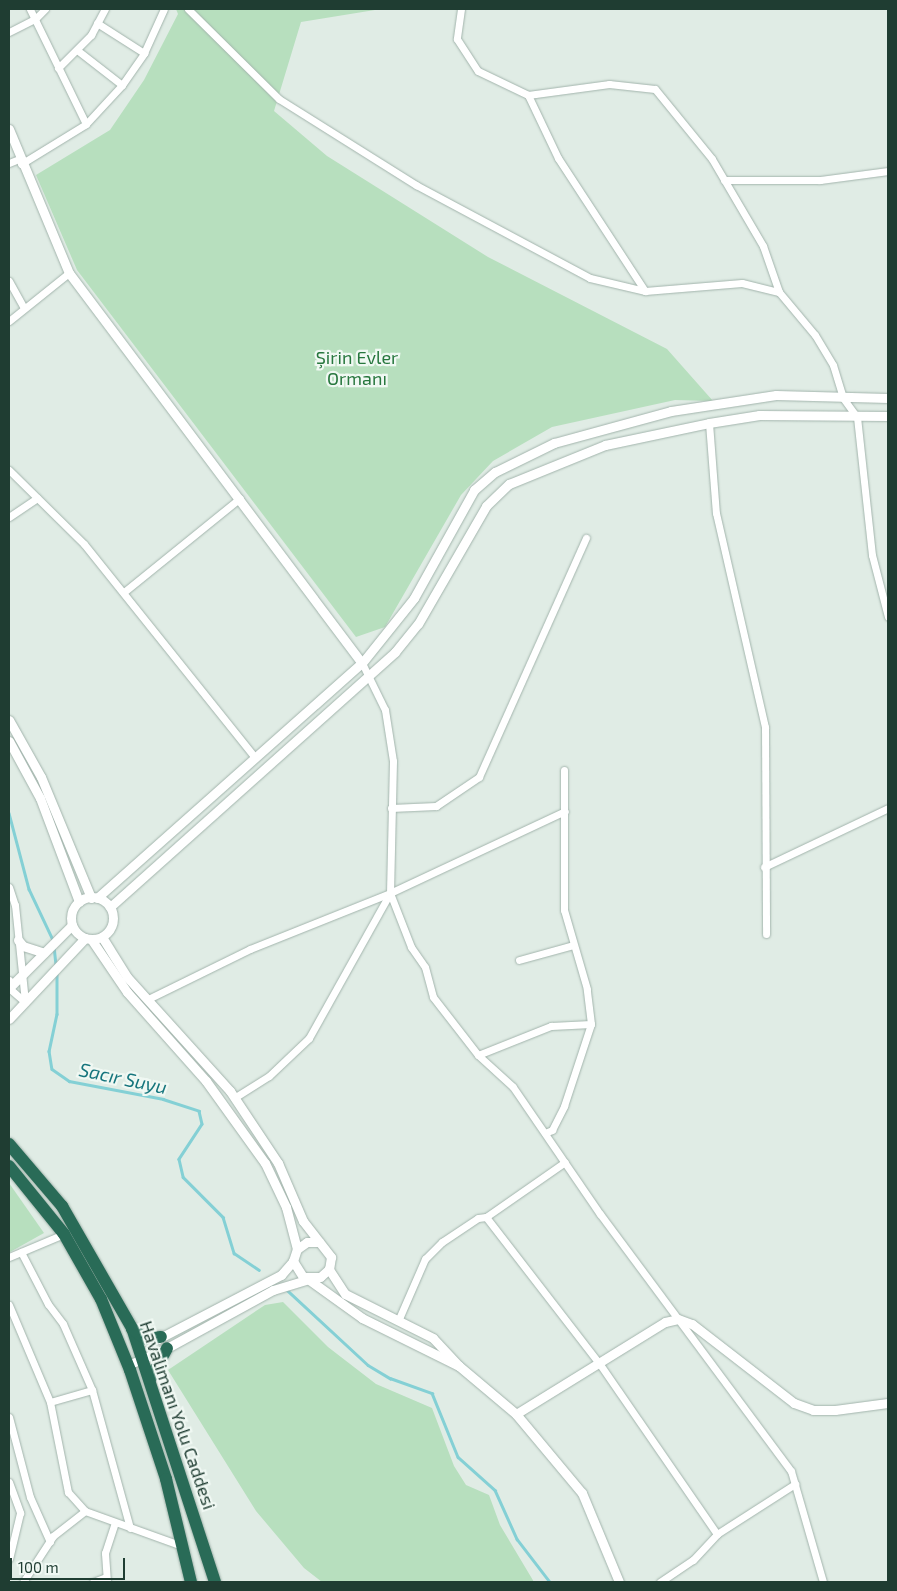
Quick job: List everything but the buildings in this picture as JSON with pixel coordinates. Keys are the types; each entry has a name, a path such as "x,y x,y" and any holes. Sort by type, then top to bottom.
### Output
{"highway":[{"name":"Havalimanı Yolu Caddesi","path":"9,1144 62,1206 132,1328 215,1582"},
{"name":"Havalimanı Yolu Caddesi","path":"9,1166 64,1234 101,1299 125,1359 166,1479 191,1582"},
{"path":"132,1328 146,1339 164,1343 150,1379"}],"street":[{"path":"30,9 86,124"},
{"path":"9,32 35,19 46,9"},
{"path":"58,68 77,50 105,9"},
{"path":"9,163 20,161 86,124 122,85 144,53 164,9"},
{"path":"188,9 278,99 416,185 590,278 645,291 742,284 779,292"},
{"path":"461,9 457,39 478,71 528,95 610,84 655,90 712,159 763,246 779,292 815,334 833,365 843,398 857,417 872,555 888,616"},
{"path":"97,23 144,53"},
{"path":"77,50 122,85"},
{"path":"528,95 558,158 645,291"},
{"path":"9,130 20,161 69,274 240,498 362,663 385,710 392,761 390,893 411,947 425,967 433,997 478,1056 514,1087 564,1162 678,1319 768,1437 795,1484 823,1582"},
{"path":"724,180 820,180 888,171"},
{"path":"9,321 69,274"},
{"path":"9,281 24,308"},
{"path":"9,988 72,925 72,912 79,902 94,898 253,755 362,663 414,598 474,490 495,472 554,443 671,411 776,395 888,398"},
{"path":"110,908 396,652 418,624 486,506 508,484 605,445 710,423 759,415 888,416"},
{"path":"710,423 716,512 765,727 764,867 766,934"},
{"path":"9,470 84,544 253,755"},
{"path":"9,517 37,498"},
{"path":"124,592 240,498"},
{"path":"391,808 436,806 478,777 586,538"},
{"path":"9,720 41,777 94,898 110,908"},
{"path":"9,741 40,798 79,902"},
{"path":"544,1132 552,1130 564,1106 591,1024 587,989 564,910 562,848 565,811 564,770"},
{"path":"764,867 888,808"},
{"path":"150,998 250,949 390,893 565,811"},
{"path":"9,887 18,940 25,1002"},
{"path":"234,1098 269,1076 309,1038 390,893"},
{"path":"9,1020 67,957 88,939 102,937 111,927 110,908"},
{"path":"72,925 88,939 127,992 206,1081 265,1163 286,1207 296,1249 293,1261 281,1275 164,1343 125,1359"},
{"path":"102,937 128,977 150,998 234,1098 278,1163 303,1221 319,1242 329,1251 329,1269 345,1294 433,1338 459,1366 516,1414 582,1493 619,1582"},
{"path":"18,940 23,946 44,953"},
{"path":"518,960 573,944"},
{"path":"9,980 9,988 25,1002"},
{"path":"478,1056 551,1026 591,1024"},
{"path":"398,1321 426,1259 442,1242 478,1218 486,1217 564,1162"},
{"path":"486,1217 599,1364 717,1534"},
{"path":"9,1257 64,1234"},
{"path":"296,1249 307,1242 319,1242"},
{"path":"21,1252 48,1304 63,1324 92,1390 130,1528"},
{"path":"293,1261 298,1273 362,1318 459,1366"},
{"path":"125,1359 164,1343 273,1290 320,1277 329,1269"},
{"path":"9,1305 50,1402 68,1492 85,1511 182,1546"},
{"path":"516,1414 665,1322 678,1319 692,1324 794,1403 813,1410 835,1410 888,1403"},
{"path":"50,1402 92,1390"},
{"path":"9,1417 30,1497 50,1542"},
{"path":"660,1582 693,1560 717,1534 795,1484"},
{"path":"9,1559 20,1513 10,1486"},
{"path":"23,1582 50,1542 85,1511"},
{"path":"93,1582 107,1580 106,1553 115,1523"}],"green space":[{"name":"Şirin Evler Ormanı","path":"176,9 381,9 301,22 274,111 327,156 488,257 667,349 713,401 675,400 552,427 493,461 461,495 385,627 356,637 77,270 36,175 110,130 144,80 178,14"},
{"path":"9,1183 44,1233 10,1252 9,1250"},
{"path":"283,1302 328,1347 376,1384 432,1408 454,1466 466,1485 489,1495 500,1525 534,1582 322,1582 304,1568 256,1511 168,1370 265,1305"}],"waterway":[{"name":"Sacır Suyu","path":"9,813 29,889 53,940"},
{"name":"Sacır Suyu","path":"54,946 56,965"},
{"name":"Sacır Suyu","path":"57,973 57,1014 49,1051 52,1069 69,1081 163,1099 199,1111 202,1124 179,1159 183,1177 223,1217 234,1253 259,1270"},
{"name":"Sacır Suyu","path":"287,1290 368,1365 390,1378 432,1393 458,1457 495,1490 517,1539 550,1582"}]}
